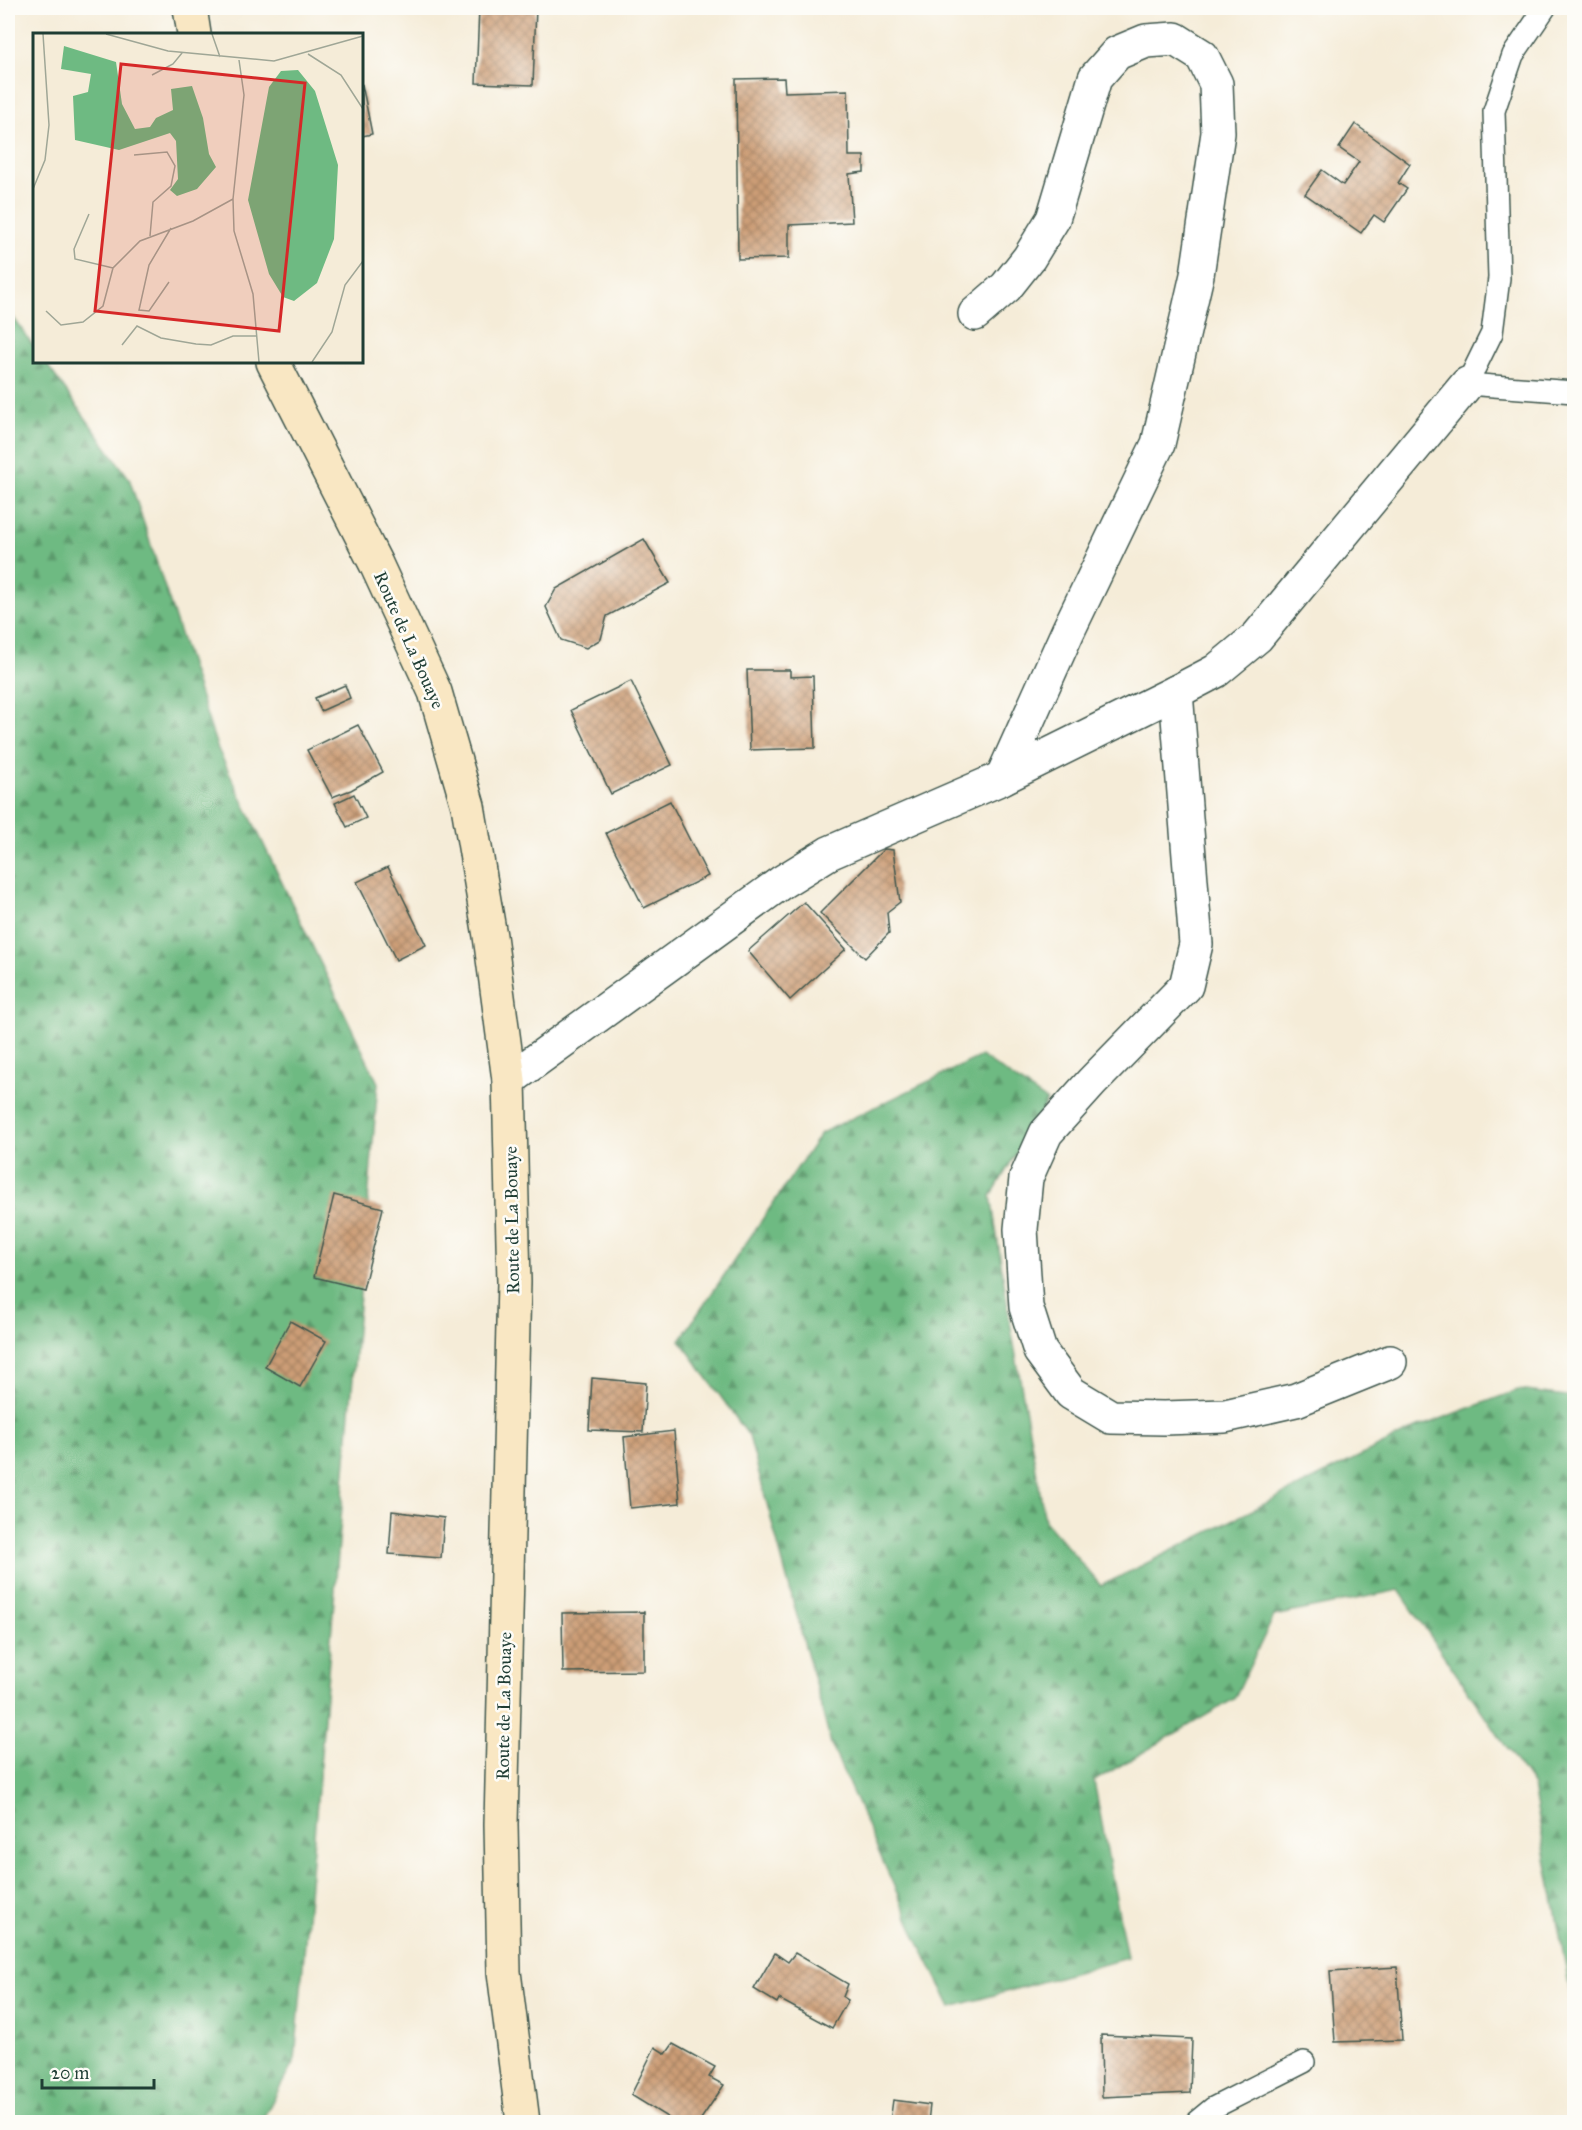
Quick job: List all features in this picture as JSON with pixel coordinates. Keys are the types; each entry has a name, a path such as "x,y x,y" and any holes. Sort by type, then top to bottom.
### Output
{"main road":[{"path":"190,8 194,33"},
{"name":"Route de La Bouaye","path":"274,363 376,564 435,692 468,806 490,936 509,1080 514,1282 501,1824 504,1972 523,2122"}],"street":[{"path":"975,314 1006,286 1029,258 1053,219 1095,78 1117,53 1146,41 1175,39 1202,56 1216,84 1218,133 1197,275 1158,444 1068,631 1002,778"},
{"path":"509,1080 782,882 830,853 1002,778 1215,671 1257,638 1467,384"},
{"path":"1176,692 1196,944 1186,986 1092,1082 1046,1133 1026,1178 1021,1229 1026,1306 1040,1352 1071,1393 1111,1418 1225,1416 1296,1400 1390,1362"}],"lane":[{"path":"1545,8 1513,55 1494,111 1499,278 1492,333 1467,384 1575,392"},
{"path":"1196,2122 1213,2108 1304,2062"}],"green space":[{"path":"8,310 33,346 33,363 46,363 129,478 217,747 378,1083 295,2060 261,2122 8,2122"},
{"path":"981,1056 1047,1101 991,1196 1009,1316 1045,1521 1101,1586 1416,1428 1518,1390 1574,1397 1574,2013 1533,1786 1399,1590 1274,1616 1234,1699 1094,1781 1127,1958 951,2007 920,1945 831,1744 749,1436 680,1340 821,1133"}],"building":[{"path":"479,8 536,8 533,85 476,83"},
{"path":"784,78 785,92 848,90 849,156 864,156 864,172 849,174 852,222 789,225 789,258 738,259 736,79"},
{"path":"363,89 372,134 363,136"},
{"path":"1355,124 1410,164 1398,183 1407,189 1384,222 1374,215 1361,233 1305,194 1322,170 1343,185 1359,162 1339,148"},
{"path":"644,539 670,583 607,616 601,639 586,648 561,640 546,607 556,589"},
{"path":"747,670 790,670 790,677 813,676 815,748 750,750"},
{"path":"631,681 672,765 611,794 571,710"},
{"path":"345,685 350,698 321,711 315,698"},
{"path":"358,725 383,772 351,790 332,797 307,750"},
{"path":"354,794 366,818 347,827 335,803"},
{"path":"670,801 708,876 644,908 606,833"},
{"path":"884,849 893,850 900,902 887,912 889,933 865,958 820,913"},
{"path":"388,867 426,945 396,960 357,882"},
{"path":"804,902 846,949 790,1000 748,951"},
{"path":"334,1195 383,1208 363,1289 314,1277"},
{"path":"290,1321 326,1341 300,1387 265,1367"},
{"path":"592,1378 646,1383 643,1432 589,1430"},
{"path":"674,1431 680,1503 630,1508 624,1437"},
{"path":"392,1511 444,1518 441,1558 389,1554"},
{"path":"644,1612 644,1671 563,1672 562,1613"},
{"path":"775,1953 788,1962 795,1953 848,1984 843,1997 848,2000 832,2028 779,1999 777,2003 754,1989"},
{"path":"1397,1967 1402,2040 1335,2042 1330,1971"},
{"path":"1101,2035 1192,2039 1190,2093 1102,2097"},
{"path":"673,2044 715,2067 709,2077 724,2085 699,2122 675,2122 631,2095 655,2047 666,2054"},
{"path":"893,2100 930,2105 928,2122 890,2122"}]}
